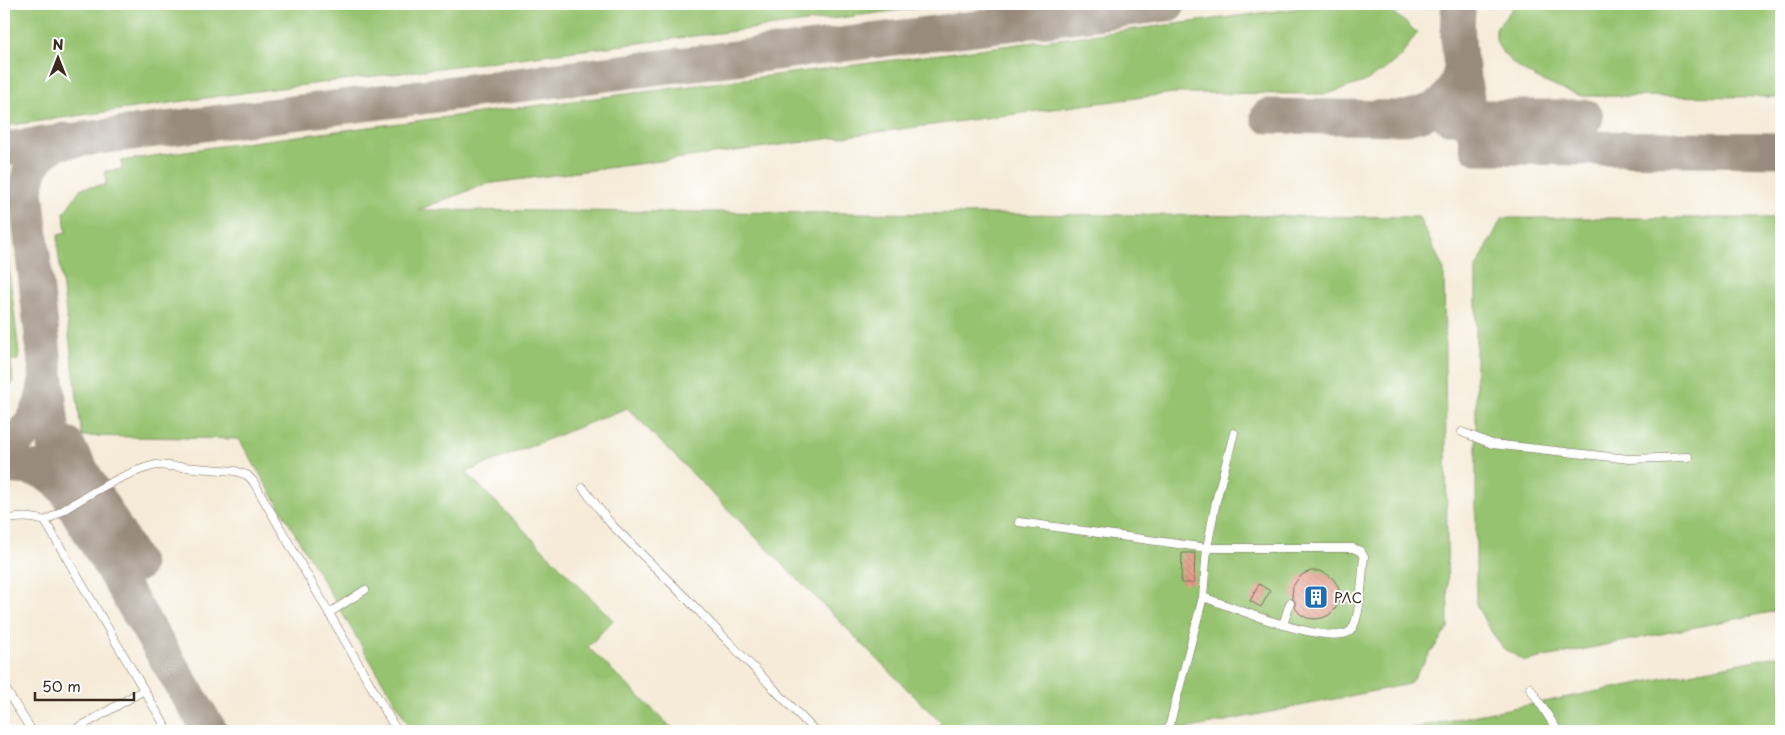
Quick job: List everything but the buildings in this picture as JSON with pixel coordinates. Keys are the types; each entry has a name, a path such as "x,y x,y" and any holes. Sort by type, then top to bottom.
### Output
{"lane":[{"path":"1462,432 1492,444 1629,459 1688,457"},
{"path":"1168,731 1203,597 1207,548 1216,501 1234,433"},
{"path":"45,521 95,491 150,466 235,471 247,474 253,481 397,731"},
{"path":"583,488 611,524 815,731"},
{"path":"4,520 21,516 45,521 168,731"},
{"path":"1019,522 1207,548 1353,548 1360,551 1364,557 1357,620 1351,630 1344,635 1319,634 1283,625 1203,597"},
{"path":"329,613 365,590"},
{"path":"1283,625 1290,603"},
{"path":"4,687 32,731"},
{"path":"1530,688 1558,731"},
{"path":"73,731 144,690"}],"green space":[{"path":"4,4 950,4 249,92 4,126"},
{"path":"1332,4 1358,4 1378,7 1397,16 1417,33 1401,56 1384,70 1364,82 1327,94 1174,93 486,184 418,210 1419,217 1444,270 1448,628 1409,684 1176,731 934,731 941,723 627,408 466,472 613,620 588,647 675,731 412,731 239,439 82,436 58,251 58,235 66,233 64,213 81,188 106,185 105,171 122,169 121,161 212,147"},
{"path":"1516,4 1781,4 1781,97 1581,96 1558,88 1534,77 1513,63 1504,55 1496,42 1496,29"},
{"path":"1502,218 1781,218 1781,610 1525,661 1504,649 1488,627 1476,604 1476,268"},
{"path":"4,246 7,252 19,354 18,360 11,360 13,383 4,393"},
{"path":"1781,655 1781,731 1396,731"}],"taxiway":[{"path":"4,149 1168,4"},
{"path":"1459,4 1457,21 1460,57 1477,147 1781,150"},
{"path":"1268,116 1405,118 1417,115 1436,108 1450,96 1455,88 1462,66"},
{"path":"1449,117 1586,117"},
{"path":"64,140 47,149 36,160 29,174 26,192 55,453 61,477 73,504 210,731"},
{"path":"4,450 20,437 32,422 41,405 45,385"},
{"path":"66,444 137,565"},
{"path":"4,467 23,467 40,470 54,478 67,492"}],"place":[{"name":"РЛС","path":"1316,597"}]}
